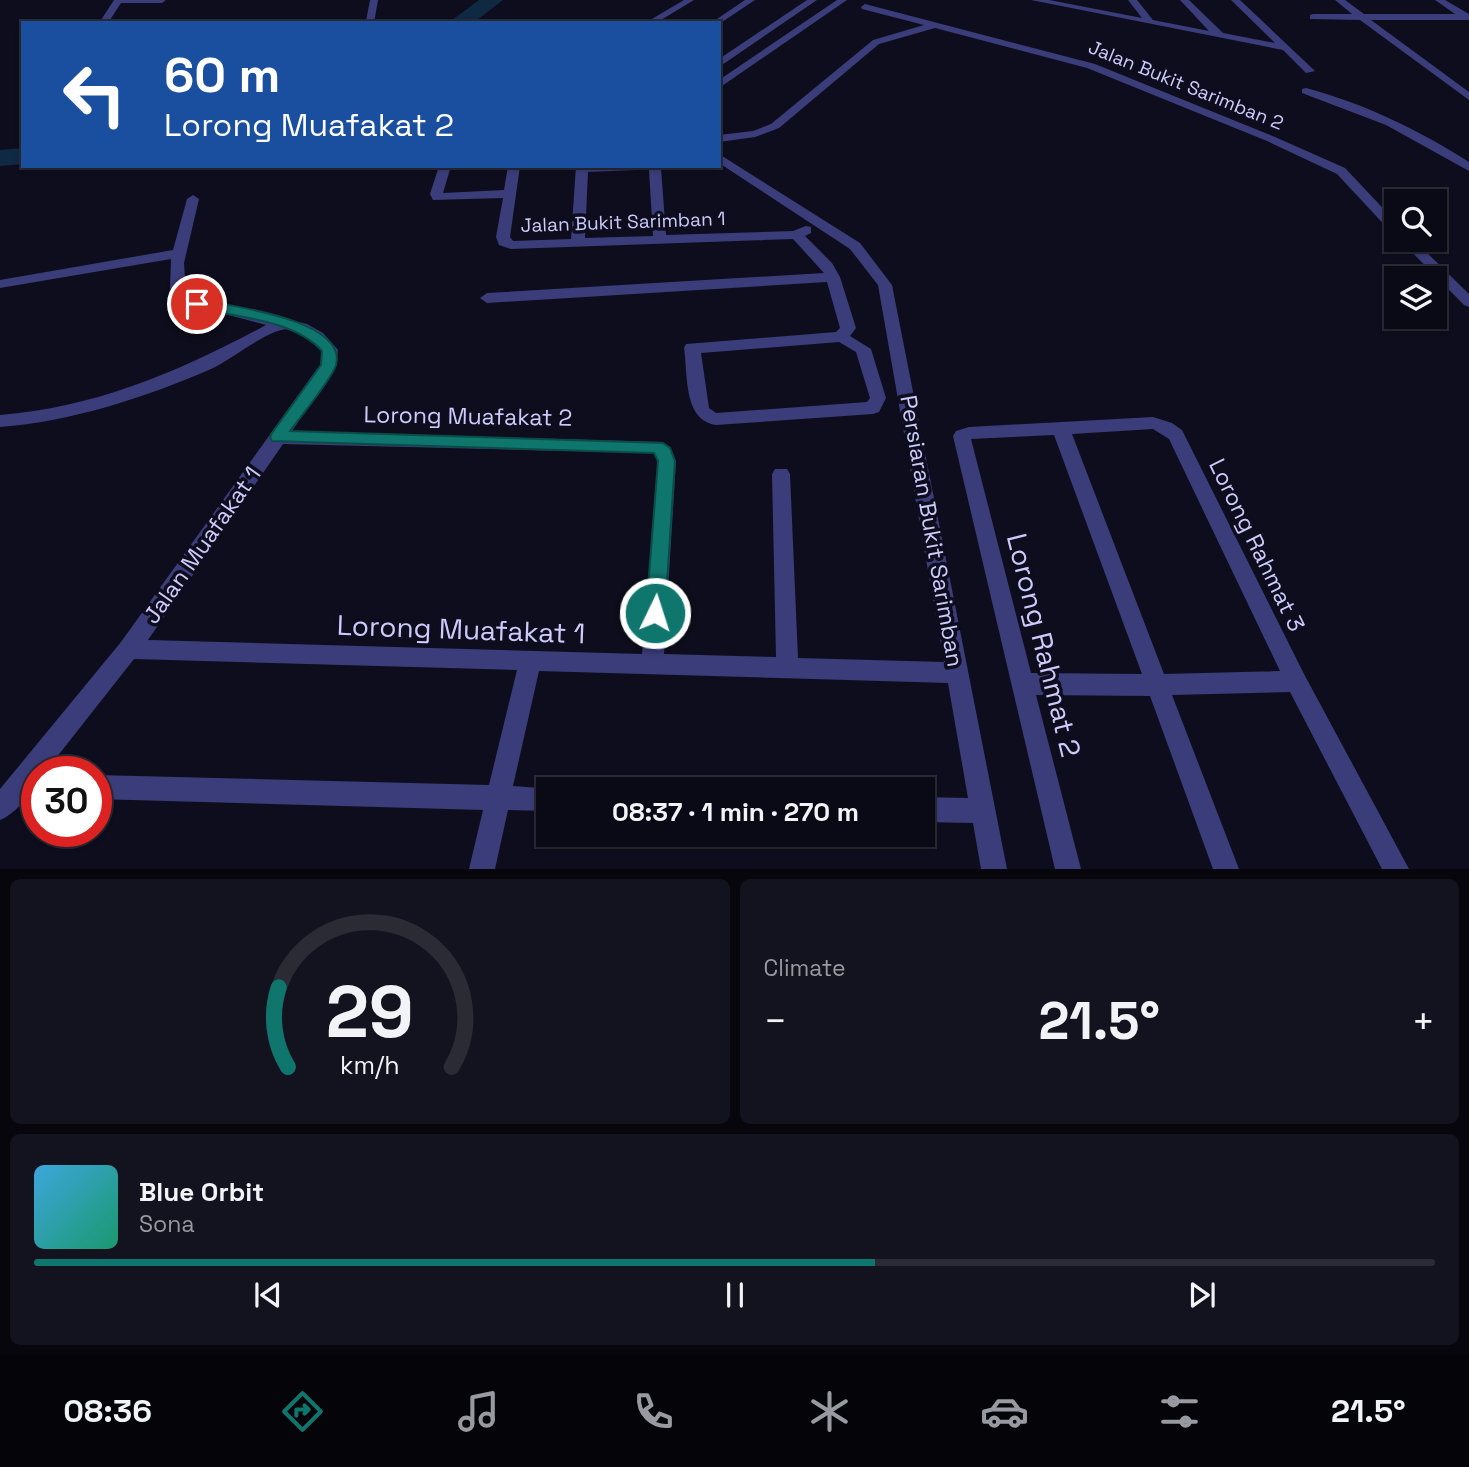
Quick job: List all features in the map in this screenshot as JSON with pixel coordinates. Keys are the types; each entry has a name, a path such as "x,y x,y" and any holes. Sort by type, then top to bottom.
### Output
{"street":[{"path":"104,21 118,0 162,0"},
{"path":"371,21 374,0"},
{"path":"653,21 690,0"},
{"path":"718,21 751,0"},
{"path":"721,63 813,0"},
{"path":"721,84 843,0"},
{"path":"1035,0 1285,48"},
{"path":"1077,0 1083,9"},
{"path":"1132,0 1150,22"},
{"path":"1184,0 1220,36"},
{"path":"1235,0 1310,71"},
{"path":"1339,0 1469,97"},
{"path":"1439,0 1467,17"},
{"name":"Jalan Bukit Sarimban 2","path":"865,7 1091,66 1271,139 1341,171 1384,216"},
{"path":"1312,17 1467,17"},
{"path":"721,139 755,134 775,127 876,42 935,25"},
{"name":"Jalan Bukit Sarimban 2","path":"1306,91 1367,111 1417,134 1469,167"},
{"name":"Persiaran Bukit Sarimban","path":"721,159 855,246 885,285 994,869"},
{"path":"444,168 436,194 438,197 510,194"},
{"name":"Jalan Bukit Sarimban 1","path":"514,168 503,237 504,242 520,246 796,235 819,224"},
{"path":"578,244 582,168"},
{"path":"653,168 660,240"},
{"name":"Jalan Muafakat 1","path":"50,756 130,649 328,366 330,350 318,337 302,327 280,324 180,298 176,289 180,253 193,199"},
{"path":"796,235 827,266 833,277 848,328 841,337 692,348 701,410 709,418 873,408 878,398 863,349 841,337"},
{"path":"1419,252 1469,302"},
{"path":"0,284 180,253"},
{"path":"487,298 833,277"},
{"path":"0,421 41,418 152,386 207,364 280,324"},
{"name":"Lorong Rahmat 3","path":"962,436 1060,426 1153,423 1166,427 1176,435 1296,681 1396,869"},
{"path":"1060,426 1226,869"},
{"name":"Lorong Rahmat 2","path":"962,436 1068,869"},
{"name":"Lorong Muafakat 2","path":"278,437 657,447 664,453 667,461 652,664"},
{"path":"781,474 787,668"},
{"name":"Lorong Muafakat 1","path":"130,649 958,673"},
{"path":"482,869 530,661"},
{"path":"1024,684 1158,685 1296,681"},
{"path":"112,788 536,799"},
{"name":"Jalan Muafakat 1","path":"0,808 21,791"},
{"path":"935,809 983,811"}],"waterway":[{"path":"461,21 493,0"},
{"path":"0,158 21,156"}],"route":[{"path":"197,304 302,327 318,337 330,350 328,366 278,437 647,444 657,447 664,453 667,461 655,613"}]}
